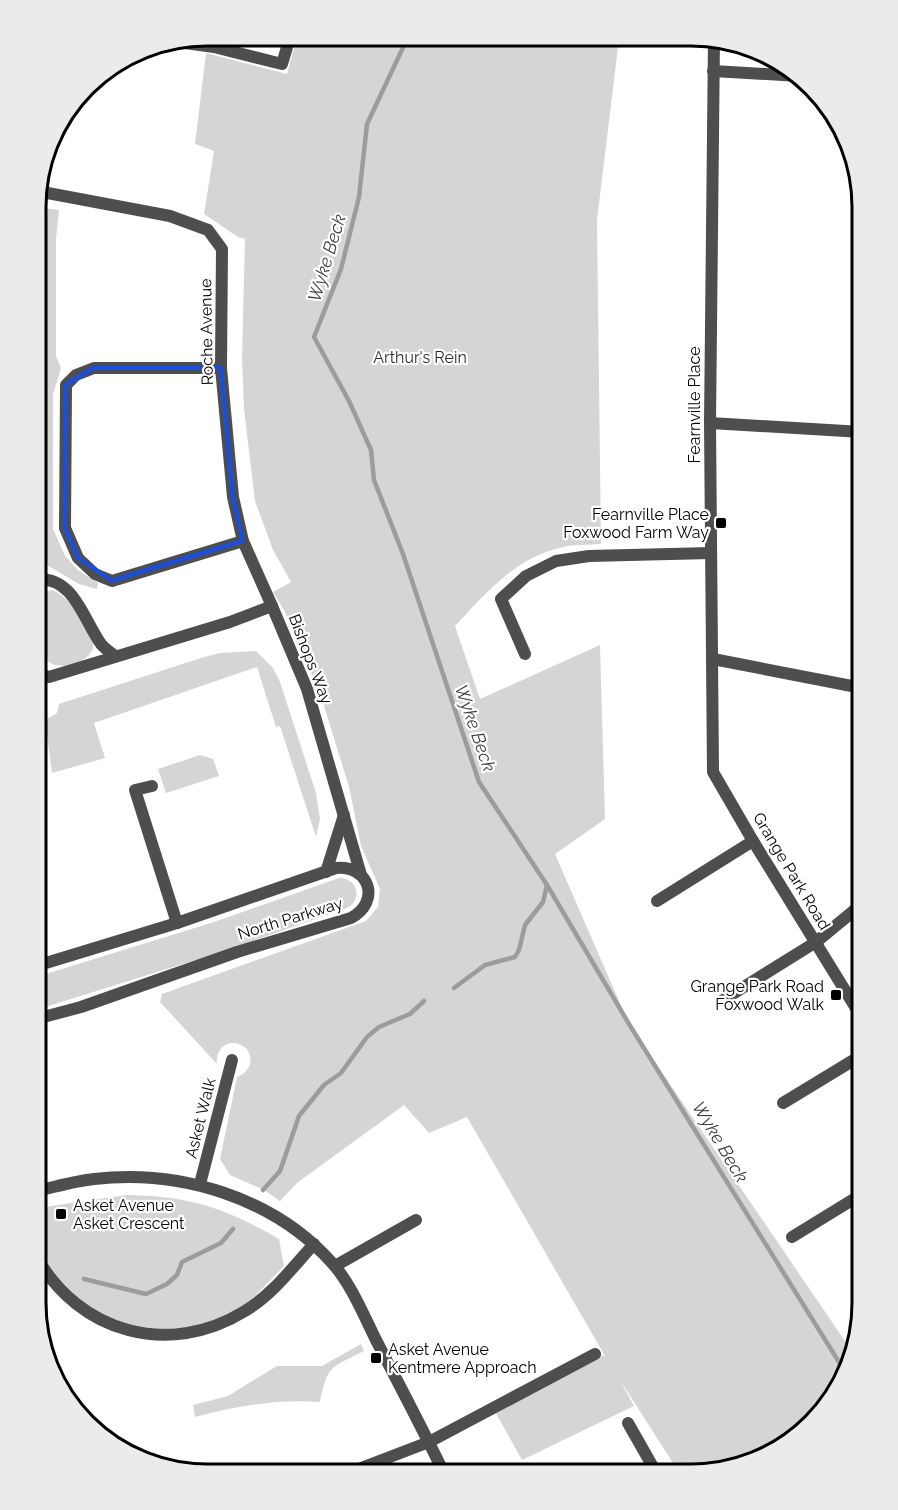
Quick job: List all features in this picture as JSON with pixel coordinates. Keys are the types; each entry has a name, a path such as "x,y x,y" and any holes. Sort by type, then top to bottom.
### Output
{"street":[{"path":"230,46 282,64 287,46"},
{"name":"Fearnville Place","path":"713,772 711,423 714,48"},
{"path":"713,71 781,75"},
{"name":"Roche Avenue","path":"47,193 170,216 208,230 222,249 221,368 233,497 243,540 272,606"},
{"path":"221,368 94,368 76,375 66,385 65,528 78,558 95,574 112,581 243,540"},
{"path":"711,423 852,431"},
{"path":"525,654 501,599 526,576 556,561 589,556 711,553"},
{"path":"46,578 58,582 69,592 102,645 115,656"},
{"name":"Bishops Way","path":"46,676 230,622 272,606 307,689 361,874"},
{"path":"713,659 852,686"},
{"name":"Grange Park Road","path":"713,772 851,1000"},
{"path":"152,786 135,790 177,923"},
{"path":"326,872 344,814"},
{"path":"657,901 753,841"},
{"name":"North Parkway","path":"46,963 177,923 345,867 361,874 368,890 368,899 358,914 351,918 237,952 81,1007 46,1016"},
{"path":"723,1000 816,942 851,913"},
{"name":"Asket Walk","path":"200,1184 232,1060"},
{"path":"783,1103 851,1062"},
{"path":"46,1189 94,1179 150,1178 200,1184 270,1212 314,1244 335,1266 362,1312 439,1463"},
{"path":"792,1237 851,1201"},
{"path":"335,1266 416,1220"},
{"path":"46,1272 56,1287 93,1317 138,1333 163,1335 189,1333 217,1325 243,1312 277,1286 314,1244"},
{"path":"374,1463 429,1442 595,1354"},
{"path":"628,1423 651,1463"}],"highlighted area":[{"path":"94,368 221,368 233,497 243,541 112,581 78,558 65,528 66,385"}],"green space":[{"name":"Arthur's Rein","path":"295,46 618,46 597,220 601,544 564,547 528,560 501,579 455,626 480,699 600,645 605,819 555,854 629,1024 846,1342 830,1383 818,1401 789,1430 771,1442 742,1455 701,1463 673,1463 620,1380 634,1406 522,1460 493,1408 595,1354 605,1356 467,1117 429,1133 404,1105 297,1183 280,1201 264,1190 230,1175 220,1159 237,1077 250,1066 247,1049 236,1043 226,1044 219,1052 217,1064 160,1002 162,994 366,921 378,907 380,889 361,846 349,787 321,696 284,610 273,592 291,582 273,550 255,501 244,409 242,358 245,239 238,237 204,214 214,151 195,144 206,53 287,74"},
{"path":"46,208 59,210 56,239 56,356 61,368 53,394 53,529 65,556 79,571 98,583 97,589 79,584 46,565"},
{"path":"52,590 60,594 70,604 86,626 92,640 93,648 90,653 86,658 74,664 54,665 46,659 46,592"},
{"path":"256,651 273,668 280,682 316,793 320,819 316,837 280,726 276,727 257,667 94,723 105,758 52,773 46,719 57,713 59,704 220,653"},
{"path":"200,755 213,759 219,776 166,793 158,769"},
{"path":"339,878 351,881 356,890 355,900 347,908 224,951 46,1007 46,974 214,922"},
{"path":"127,1195 188,1201 241,1219 279,1239 284,1266 252,1299 234,1312 188,1328 142,1329 98,1314 63,1287 46,1261 46,1207"},
{"path":"361,1344 364,1351 338,1365 329,1374 320,1402 257,1404 195,1417 193,1405 228,1396 277,1366 322,1366"}],"waterway":[{"name":"Wyke Beck","path":"404,46 367,124 359,197 341,269 314,337 349,401 371,450 374,480 403,554 479,782 547,885 629,1024 839,1363"},
{"path":"454,988 485,965 515,957 525,925 543,902 547,885"},
{"path":"263,1190 280,1171 299,1116 324,1085 341,1073 367,1037 379,1027 410,1014 424,1001"},
{"path":"84,1279 146,1294 167,1284 177,1275 182,1262 221,1243 233,1229"}],"place":[{"name":"Fearnville Place Foxwood Farm Way","path":"721,523"},
{"name":"Grange Park Road Foxwood Walk","path":"836,995"},
{"name":"Asket Avenue Asket Crescent","path":"61,1214"},
{"name":"Asket Avenue Kentmere Approach","path":"376,1358"}]}
